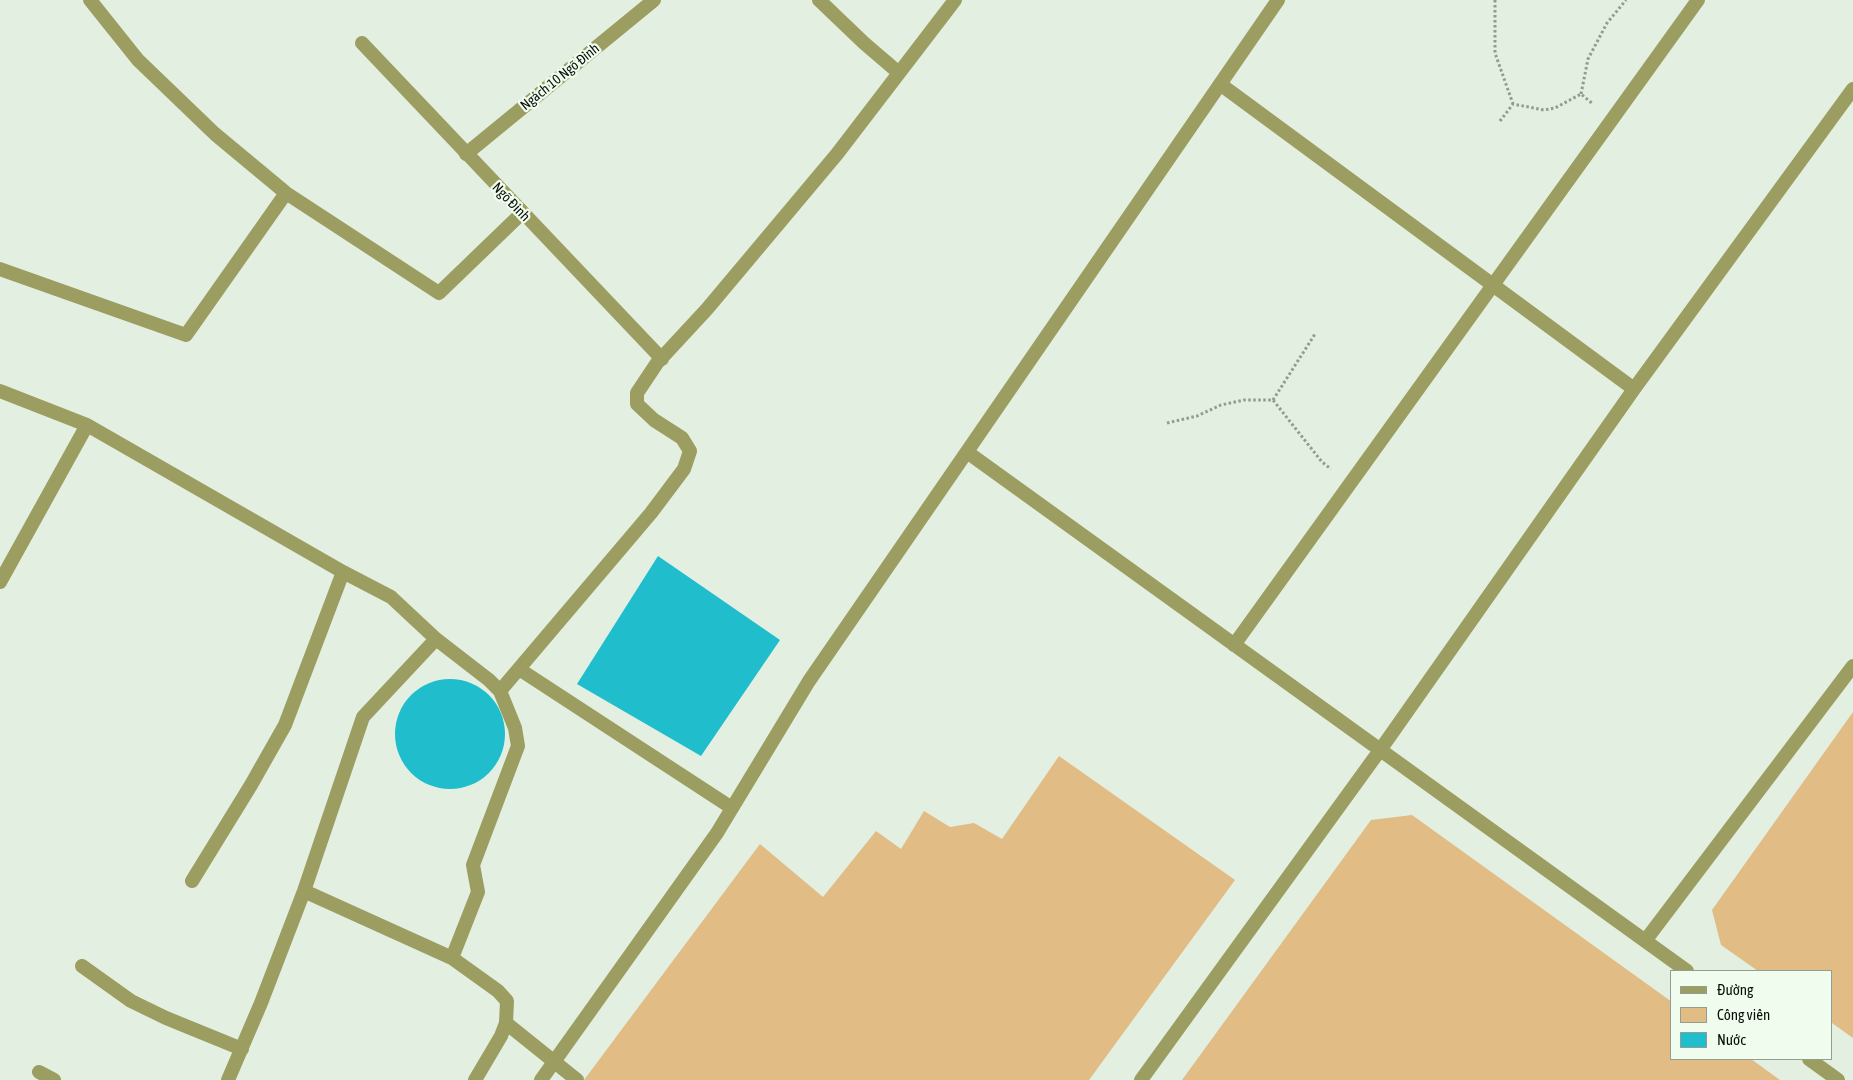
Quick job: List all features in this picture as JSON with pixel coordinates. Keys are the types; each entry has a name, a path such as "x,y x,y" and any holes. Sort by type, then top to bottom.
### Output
{"street":[{"path":"90,0 138,60 215,134 286,193 439,293 522,213"},
{"name":"Ngách 10 Ngõ Đình","path":"466,154 654,0"},
{"path":"819,0 899,73"},
{"path":"500,691 651,513 684,469 690,451 682,438 654,420 637,404 637,393 662,358 707,309 818,176 954,0"},
{"path":"541,1080 718,833 809,682 1278,0"},
{"path":"1234,645 1698,0"},
{"name":"Ngõ Đình","path":"362,43 662,358"},
{"path":"1220,84 1634,389"},
{"path":"1141,1080 1380,750 1634,389 1853,89"},
{"path":"0,269 186,335 286,193"},
{"path":"0,391 87,425 343,572 391,597 436,639 489,680 500,691 515,728 518,746 473,865 478,892 452,958"},
{"path":"0,582 87,425"},
{"path":"967,452 1686,970"},
{"path":"192,880 251,785 285,724 343,572"},
{"path":"228,1080 262,1003 304,890 363,717 436,639"},
{"path":"1645,941 1853,666"},
{"path":"520,669 732,808"},
{"path":"304,890 452,958 498,991 507,1001 506,1023 501,1036 475,1080"},
{"path":"82,966 130,1001 242,1049"},
{"path":"506,1023 577,1080"},
{"path":"1809,1060 1838,1080"},
{"path":"39,1072 54,1080"}],"path":[{"path":"1495,0 1495,53 1513,104"},
{"path":"1581,94 1588,59 1607,23 1626,0"},
{"path":"1513,104 1544,110 1555,108 1581,94"},
{"path":"1581,94 1598,108"},
{"path":"1500,121 1513,104"},
{"path":"1273,400 1315,334"},
{"path":"1167,423 1197,416 1220,404 1244,400 1273,400"},
{"path":"1273,400 1322,462 1335,473"}],"green space":[{"path":"1853,712 1853,1038 1833,1024 1833,970 1757,970 1721,945 1712,910"},
{"path":"1059,756 1235,880 1089,1080 584,1080 760,844 823,897 876,831 901,849 924,811 950,827 974,823 1002,839"},
{"path":"1412,815 1670,1001 1670,1060 1752,1060 1780,1080 1182,1080 1371,820"}],"water":[{"path":"658,556 780,640 701,756 577,684"},
{"path":"450,679 471,683 489,695 501,713 505,734 501,755 489,773 471,785 450,789 429,785 411,773 399,755 395,734 399,713 411,695 429,683"}]}
